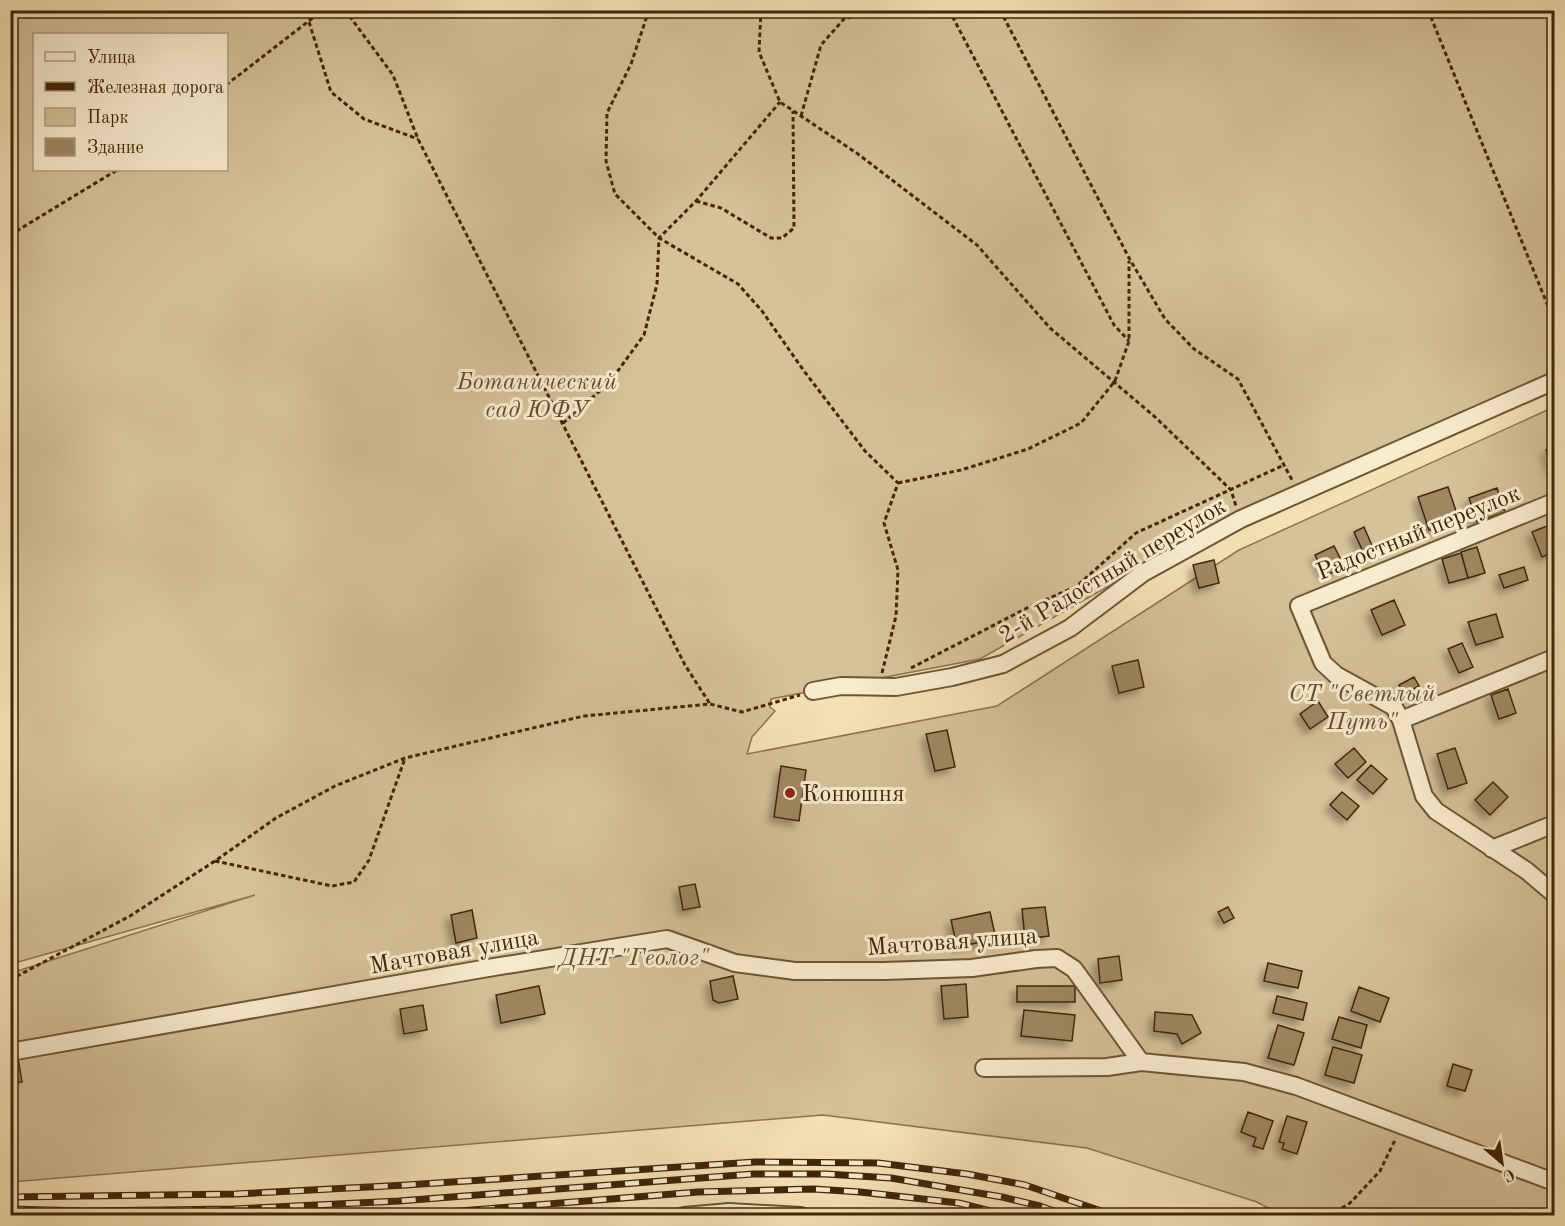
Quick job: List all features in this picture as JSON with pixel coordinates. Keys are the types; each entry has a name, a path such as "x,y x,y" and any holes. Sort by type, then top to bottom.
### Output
{"street":[{"name":"2-й Радостный переулок","path":"813,691 841,686 896,687 952,677 1003,664 1070,628 1143,573 1241,519 1554,381"},
{"name":"Радостный переулок","path":"1401,720 1394,708 1335,675 1323,663 1299,606 1554,502"},
{"path":"1554,658 1401,720 1424,796 1436,811 1527,871 1554,894"},
{"path":"1492,849 1554,824"},
{"name":"Мачтовая улица","path":"10,1052 667,939 735,963 795,971 972,968 1057,958 1074,969 1141,1062"},
{"path":"984,1068 1107,1067 1141,1062 1244,1072 1296,1086 1554,1182"},
{"path":"684,1215 729,1212 801,1215"}],"path":[{"path":"228,83 323,10"},
{"path":"345,10 393,75 418,139 685,665 711,704"},
{"path":"649,10 630,64 607,113 606,161 615,194 659,238 738,284 762,311 865,451 898,483"},
{"path":"761,10 759,52 780,102 858,154 977,245 1050,328 1115,381 1231,490 1241,519"},
{"path":"843,10 844,20"},
{"path":"801,116 821,45 844,20 879,10"},
{"path":"949,10 1114,326 1129,341"},
{"path":"906,671 1027,608 1077,586 1136,533 1284,465 1238,379 1194,349 1165,319 1128,258 1000,10"},
{"path":"1428,10 1554,321"},
{"path":"309,22 331,92 364,119 418,139"},
{"path":"563,423 609,383 644,334 657,284 659,238 696,201 780,102"},
{"path":"696,201 721,208 771,238 782,238 794,228 793,111"},
{"path":"10,235 115,171"},
{"path":"898,483 961,470 1028,449 1081,423 1115,381 1129,341 1128,258"},
{"path":"878,686 896,616 898,570 884,523 898,483"},
{"path":"10,980 130,916 276,818 334,786 405,758 585,716 711,704 742,712 813,691"},
{"path":"215,861 332,886 354,882 369,860 405,758"},
{"path":"1329,1215 1350,1203 1380,1171 1403,1125"}],"green space":[{"name":"Ботанический сад ЮФУ","path":"11,11 1554,11 1554,374 1225,520 980,659 771,699 770,707 775,711 752,737 747,754 997,706 1239,550 1554,407 1554,1215 1281,1215 1257,1202 1087,1148 823,1115 11,1182 11,973 255,895 11,964"}],"building":[{"path":"1554,447 1554,473 1546,450"},
{"path":"1448,487 1459,520 1429,530 1418,497"},
{"path":"1497,488 1505,512 1477,522 1469,498"},
{"path":"1552,524 1554,552 1542,557 1532,532"},
{"path":"1364,527 1374,550 1364,554 1354,532"},
{"path":"1334,546 1344,566 1326,576 1315,555"},
{"path":"1477,547 1485,573 1468,578 1461,552"},
{"path":"1461,553 1468,578 1449,583 1442,559"},
{"path":"1214,560 1219,583 1199,588 1193,565"},
{"path":"1524,567 1528,580 1504,588 1499,575"},
{"path":"1394,600 1405,625 1382,635 1371,610"},
{"path":"1496,614 1503,637 1476,645 1468,622"},
{"path":"1462,643 1473,667 1459,673 1448,649"},
{"path":"1138,660 1144,687 1119,693 1112,666"},
{"path":"1414,677 1419,686 1404,694 1399,685"},
{"path":"1508,689 1516,713 1499,719 1491,695"},
{"path":"1318,701 1328,717 1310,729 1300,714"},
{"path":"947,730 955,767 935,771 926,734"},
{"path":"1354,748 1366,762 1348,778 1335,764"},
{"path":"1455,748 1467,783 1448,789 1437,754"},
{"path":"1371,765 1387,779 1373,794 1357,780"},
{"name":"Конюшня","path":"781,766 806,770 799,821 774,817"},
{"path":"1493,782 1508,797 1490,815 1475,800"},
{"path":"1342,792 1359,806 1347,820 1330,805"},
{"path":"695,884 700,907 683,910 679,887"},
{"path":"1045,907 1049,936 1025,939 1022,909"},
{"path":"1228,907 1234,918 1224,923 1218,912"},
{"path":"472,910 477,938 456,943 451,915"},
{"path":"990,912 996,939 957,947 951,920"},
{"path":"1119,956 1122,980 1100,983 1098,959"},
{"path":"1268,963 1302,971 1298,988 1264,981"},
{"path":"733,976 738,999 719,1003 713,1000 710,981"},
{"path":"966,984 968,1017 944,1019 941,986"},
{"path":"539,986 545,1014 501,1023 496,995"},
{"path":"1017,986 1075,986 1075,1002 1017,1002"},
{"path":"1359,987 1389,998 1380,1022 1351,1011"},
{"path":"1277,996 1307,1003 1303,1020 1273,1013"},
{"path":"423,1005 427,1030 404,1034 400,1009"},
{"path":"1024,1010 1075,1015 1072,1041 1021,1036"},
{"path":"1155,1012 1192,1015 1201,1033 1182,1044 1177,1034 1154,1031"},
{"path":"1339,1017 1367,1025 1361,1048 1332,1039"},
{"path":"1278,1025 1304,1033 1294,1065 1268,1058"},
{"path":"1333,1047 1362,1055 1354,1083 1325,1075"},
{"path":"18,1058 22,1082 10,1084 10,1059"},
{"path":"1453,1064 1472,1070 1465,1091 1447,1086"},
{"path":"1248,1112 1273,1121 1263,1149 1253,1146 1256,1138 1241,1132"},
{"path":"1287,1116 1307,1122 1297,1154 1282,1149 1284,1143 1279,1142"}],"railway":[{"path":"10,1197 236,1194 755,1162 878,1163 967,1174 1025,1185 1116,1216"},
{"path":"10,1209 85,1211 233,1209 399,1201 753,1174 826,1174 891,1178 1002,1197 1040,1206 1068,1216"},
{"path":"397,1216 698,1192 814,1189 959,1203 1010,1216"}],"place":[{"name":"Конюшня","path":"790,793"}],"park label":[{"name":"СТ \"Светлый Путь\"","path":"1362,707"},
{"name":"ДНТ \"Геолог\"","path":"634,957"}]}
